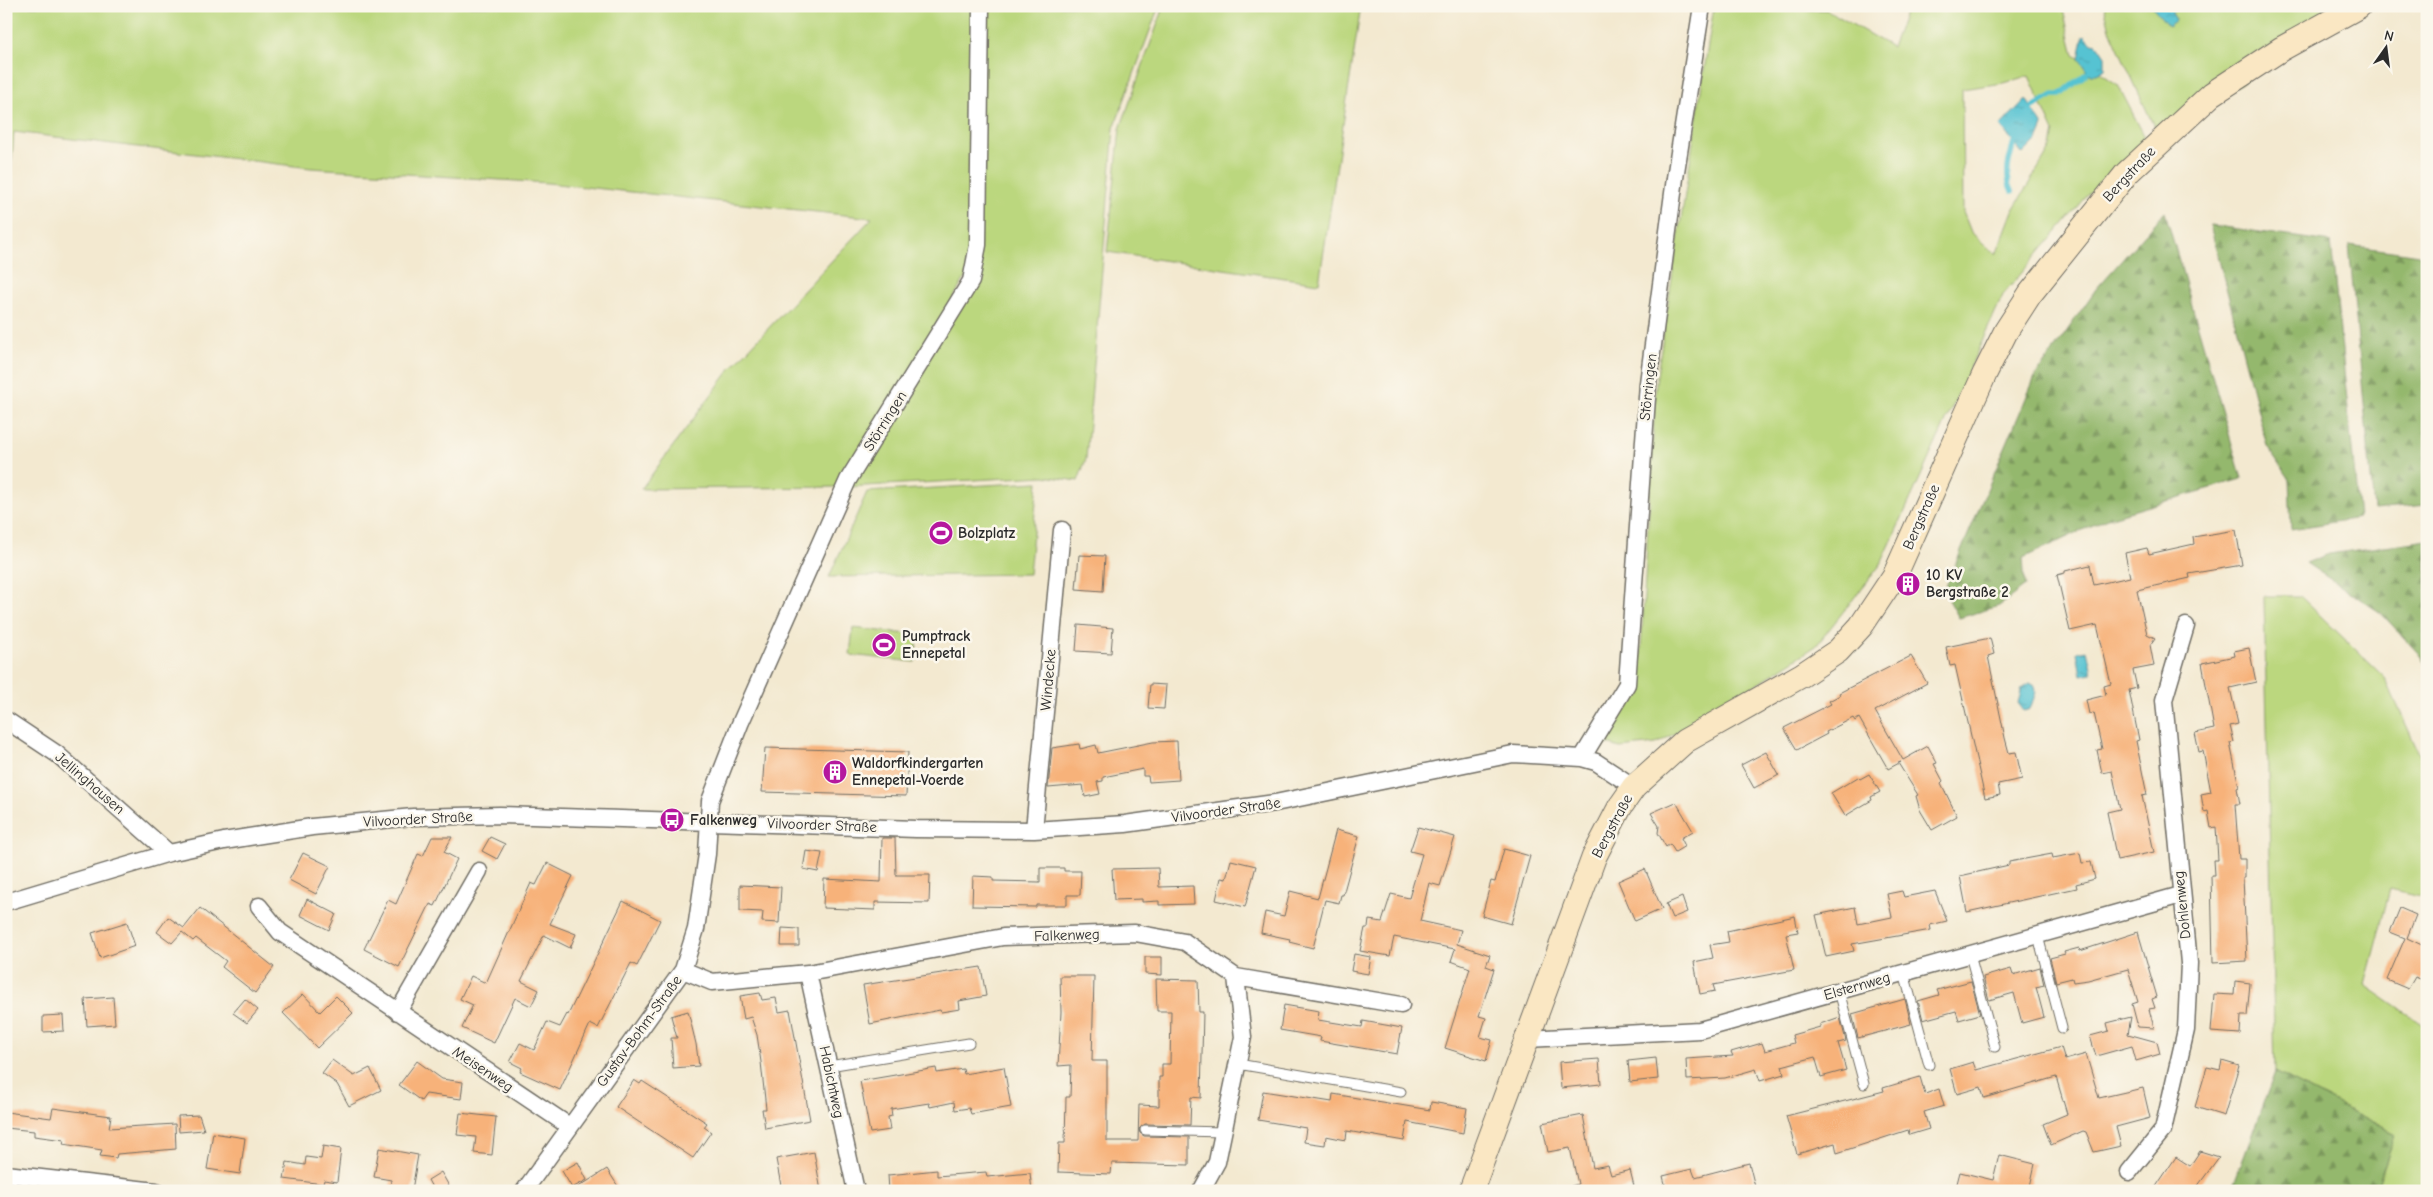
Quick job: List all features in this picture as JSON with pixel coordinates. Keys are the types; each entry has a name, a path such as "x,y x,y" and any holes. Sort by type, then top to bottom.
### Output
{"street":[{"name":"Störringen","path":"707,822 710,801 740,724 848,480 970,281 978,245 981,6"},
{"name":"Störringen","path":"1582,758 1627,684 1648,383 1675,178 1702,6"},
{"name":"Bergstraße","path":"1471,1191 1594,857 1620,807 1634,787 1685,741 1802,675 1838,651 1861,626 1895,575 1985,373 2006,331 2030,294 2084,225 2127,173 2212,94 2281,49 2359,6"},
{"name":"Windecke","path":"1034,830 1062,530"},
{"name":"Dohlenweg","path":"2128,1172 2163,1130 2186,1030 2189,963 2181,895 2164,700 2186,626"},
{"name":"Jellinghausen","path":"6,720 57,754 170,853"},
{"name":"Vilvoorder Straße","path":"6,902 170,853 312,827 413,817 500,815 916,829 1034,830 1125,824 1275,804 1513,754 1582,758 1596,762 1634,787"},
{"name":"Gustav-Bohm-Straße","path":"524,1191 683,970 696,929 707,854 707,822"},
{"path":"398,1012 479,871"},
{"name":"Elsternweg","path":"1527,1038 1700,1030 2181,895"},
{"name":"Meisenweg","path":"259,906 280,932 569,1126"},
{"name":"Falkenweg","path":"683,970 712,982 808,973 1003,937 1135,933 1185,942 1236,977 1402,1005"},
{"name":"Habichtweg","path":"808,973 856,1191"},
{"path":"1201,1191 1217,1162 1243,1037 1236,977"},
{"path":"6,1174 156,1191"}],"lane":[{"path":"2038,936 2062,1028"},
{"path":"1970,955 1995,1047"},
{"path":"1904,973 1929,1065"},
{"path":"1839,991 1864,1084"},
{"path":"829,1066 969,1043"},
{"path":"1238,1064 1401,1092"},
{"path":"1145,1130 1223,1132"}],"green space":[{"path":"6,6 975,6 971,268 841,487 641,489 732,367 872,218 548,183 311,168 14,132 6,231"},
{"path":"984,6 1159,6 1114,128 1086,459 1078,481 1044,476 847,487 974,282"},
{"path":"1164,6 1361,6 1319,283 1107,252 1120,129"},
{"path":"1714,6 1751,6 1751,9 1827,10 1892,47 1908,6 2062,6 2074,55 2118,85 2147,141 2099,182 2003,295 1881,564 1816,646 1712,713 1656,744 1620,748 1604,743 1639,686 1656,382","holes":["2029,76 2054,132 2051,147 2014,208 1996,255 1971,232 1963,212 1962,89 2004,83"]},
{"path":"2104,6 2155,6 2176,20 2168,6 2346,6 2161,142 2110,30"},
{"path":"2165,212 2242,479 2108,518 2023,558 2025,586 1999,606 1959,618 1944,591 2035,377 2096,289"},
{"path":"2210,225 2331,242 2359,518 2291,529 2289,478 2267,446"},
{"path":"2349,245 2427,256 2427,505 2374,510"},
{"name":"Bolzplatz","path":"1038,482 1029,574 829,577 867,492"},
{"path":"2427,540 2427,665 2381,613 2306,563 2329,554"},
{"path":"2264,596 2300,596 2385,678 2427,771 2424,897 2390,889 2365,985 2423,1025 2427,1010 2427,1191 2375,1191 2396,1134 2275,1072"},
{"name":"Pumptrack Ennepetal","path":"853,628 918,635 915,662 850,655"},
{"path":"2275,1072 2396,1134 2375,1191 2231,1191"}],"water":[{"path":"2168,6 2176,20 2168,26 2153,7"},
{"path":"2085,35 2092,43 2097,44 2105,56 2105,69 2097,74 2086,74 2086,68 2079,59"},
{"path":"2026,99 2043,126 2037,140 2023,154 2000,126"},
{"path":"2087,650 2092,673 2081,675 2077,652"},
{"path":"2030,683 2035,686 2036,692 2030,709 2024,711 2018,703 2022,688"}],"building":[{"path":"2236,530 2242,565 2189,574 2190,578 2137,590 2147,634 2155,638 2150,645 2154,666 2133,670 2137,688 2129,690 2139,740 2136,741 2147,795 2142,796 2154,852 2117,860 2107,812 2120,809 2112,771 2102,773 2097,750 2102,749 2094,713 2089,714 2086,700 2106,695 2104,686 2111,684 2097,625 2070,631 2057,575 2065,573 2065,571 2090,565 2094,585 2130,577 2125,553 2147,548 2149,554 2194,544 2193,537"},
{"path":"1079,555 1105,556 1103,591 1076,589"},
{"path":"1078,625 1113,628 1111,653 1076,651"},
{"path":"1990,638 1994,654 1988,656 2005,738 2009,753 2016,752 2022,779 1998,784 2000,795 1985,798 1955,665 1950,666 1946,647"},
{"path":"2249,648 2256,682 2230,688 2238,724 2230,726 2234,742 2230,743 2239,787 2237,788 2240,804 2235,804 2239,859 2245,859 2245,878 2243,878 2247,961 2213,963 2211,875 2215,875 2214,860 2218,860 2216,827 2211,828 2208,811 2204,812 2201,794 2211,792 2203,751 2199,752 2195,733 2214,729 2202,663 2235,656 2234,651"},
{"path":"1911,656 1927,683 1875,711 1903,760 1928,746 1937,763 1934,764 1943,781 1941,783 1957,816 1932,830 1920,810 1916,796 1918,795 1898,763 1888,769 1859,718 1855,721 1853,718 1797,750 1784,728 1831,704 1829,701 1840,695 1839,693"},
{"path":"1150,684 1166,685 1164,709 1148,708"},
{"path":"1177,741 1179,780 1149,782 1148,776 1143,776 1143,769 1103,777 1103,781 1097,782 1100,794 1085,797 1083,785 1048,788 1052,748 1079,744 1080,749 1096,745 1098,753 1153,742"},
{"name":"Waldorfkindergarten Ennepetal-Voerde","path":"765,748 908,752 906,796 762,792"},
{"path":"1766,752 1779,775 1754,788 1741,765"},
{"path":"1869,774 1880,792 1871,797 1872,800 1845,816 1831,793 1858,777 1860,779"},
{"path":"1676,802 1693,831 1681,838 1685,846 1675,852 1670,844 1666,847 1658,833 1659,826 1651,813"},
{"path":"1418,827 1455,837 1440,886 1429,883 1420,921 1461,930 1457,944 1490,955 1486,966 1494,969 1479,1016 1486,1018 1480,1037 1492,1040 1486,1061 1445,1048 1470,968 1451,961 1455,949 1394,937 1390,956 1360,951 1365,928 1368,928 1369,920 1382,922 1391,894 1409,898 1422,854 1410,851"},
{"path":"1336,830 1359,836 1343,895 1341,895 1339,903 1325,900 1313,948 1289,942 1290,939 1261,933 1265,912 1284,916 1290,891 1318,898"},
{"path":"432,837 452,837 444,852 457,859 435,906 430,904 399,967 364,949 388,900 396,904 418,854 423,856"},
{"path":"490,837 505,844 497,859 482,851"},
{"path":"882,838 895,838 896,875 930,875 929,903 875,902 875,910 823,908 824,879 881,882"},
{"path":"1504,849 1530,856 1511,924 1482,916 1491,881 1495,882"},
{"path":"806,851 822,853 818,872 803,869"},
{"path":"303,853 330,866 316,894 289,880"},
{"path":"2080,853 2082,863 2091,862 2095,879 2076,884 2077,888 1967,912 1960,876 2009,865 2009,862 2052,854 2053,858"},
{"path":"1231,860 1256,866 1245,907 1216,900 1221,878 1226,879"},
{"path":"547,863 573,876 550,924 576,934 570,948 544,935 521,981 539,990 531,1006 515,998 494,1043 462,1028 473,1005 460,999 471,976 486,983 531,883 536,885"},
{"path":"1040,868 1064,868 1064,871 1081,871 1080,895 1067,895 1067,905 1036,905 1036,907 972,906 973,876 993,877 993,881 1040,882"},
{"path":"1158,868 1159,887 1193,886 1194,904 1159,905 1159,901 1142,902 1142,899 1114,900 1112,869"},
{"path":"1645,869 1662,909 1635,921 1618,881"},
{"path":"740,885 781,887 779,923 762,922 763,912 740,911"},
{"path":"1902,891 1904,897 1935,891 1947,921 1930,925 1931,930 1852,944 1854,951 1826,957 1816,915 1855,907 1858,924 1892,917 1887,894"},
{"path":"1682,897 1687,912 1672,918 1666,904"},
{"path":"307,899 336,914 329,930 300,915"},
{"path":"623,901 660,920 637,966 631,963 598,1028 590,1024 560,1090 520,1072 522,1068 510,1062 520,1043 534,1050 547,1022 560,1027 568,1015"},
{"path":"200,908 274,967 255,993 222,967 226,961 196,938 193,941 182,932 172,943 157,932 168,917 184,928"},
{"path":"2400,908 2416,915 2407,938 2426,947 2424,951 2427,952 2427,972 2423,980 2415,977 2408,989 2387,980 2405,938 2390,932"},
{"path":"1795,916 1798,932 1786,934 1794,970 1713,985 1715,991 1700,994 1694,962 1713,958 1710,945 1729,942 1727,931"},
{"path":"127,922 135,946 100,958 92,933"},
{"path":"782,928 799,929 799,946 781,946"},
{"path":"2138,932 2157,997 2152,999 2155,1008 2149,1009 2154,1028 2138,1027 2132,1004 2138,1002 2128,969 2088,980 2073,982 2072,978 2056,982 2050,958 2079,948 2080,951"},
{"path":"1354,954 1371,957 1368,974 1351,971"},
{"path":"1145,957 1162,957 1162,975 1145,974"},
{"path":"981,967 986,996 959,1001 960,1009 941,1012 940,1010 870,1024 863,985"},
{"path":"2040,967 2044,985 2036,987 2044,1017 2022,1023 2014,993 1989,1000 1983,977 2011,969 2013,975"},
{"path":"1060,976 1094,976 1092,1061 1107,1061 1107,1141 1138,1141 1139,1105 1159,1106 1159,1077 1162,1077 1162,1064 1170,1064 1171,1011 1157,1011 1156,979 1198,980 1199,1012 1203,1012 1201,1098 1191,1097 1190,1125 1145,1124 1139,1129 1140,1133 1144,1136 1189,1137 1189,1165 1112,1163 1111,1174 1058,1172 1059,1143 1065,1143 1066,1097 1070,1097 1071,1065 1058,1066 1061,1012"},
{"path":"1971,981 1980,1014 1959,1020 1956,1011 1923,1020 1918,1001 1939,995 1937,990"},
{"path":"2235,981 2250,983 2247,1016 2241,1016 2240,1034 2211,1032 2214,994 2234,995"},
{"path":"760,993 762,1000 776,998 779,1012 790,1010 810,1120 765,1128 762,1109 766,1109 757,1035 751,1017 744,1019 740,996"},
{"path":"303,994 320,1012 336,996 353,1013 317,1048 283,1013"},
{"path":"113,997 115,1024 87,1026 85,999"},
{"path":"245,999 258,1010 247,1023 233,1013"},
{"path":"1905,999 1911,1024 1858,1038 1852,1014"},
{"path":"1284,1005 1319,1011 1318,1020 1362,1027 1363,1021 1402,1028 1397,1054 1320,1041 1321,1037 1280,1030"},
{"path":"688,1011 699,1066 673,1068 671,1038 677,1038 671,1016"},
{"path":"63,1015 64,1031 43,1032 43,1016"},
{"path":"1840,1017 1846,1041 1838,1043 1846,1070 1821,1077 1815,1057 1782,1066 1784,1074 1760,1081 1756,1069 1725,1078 1687,1080 1686,1059 1733,1056 1731,1052 1762,1043 1765,1051 1794,1043 1792,1035 1820,1027 1820,1024"},
{"path":"2131,1017 2128,1034 2157,1042 2160,1054 2136,1061 2132,1046 2096,1056 2090,1036 2109,1031 2107,1023"},
{"path":"2061,1047 2065,1060 2086,1054 2099,1098 2143,1088 2150,1118 2116,1127 2121,1146 2094,1152 2086,1132 2083,1131 2051,1145 2043,1124 2067,1114 2056,1077 1984,1098 1981,1087 1957,1094 1950,1069 1973,1062 1976,1070"},
{"path":"1656,1058 1658,1079 1630,1082 1628,1061"},
{"path":"1599,1059 1601,1084 1561,1088 1559,1062"},
{"path":"332,1060 354,1076 370,1068 381,1090 349,1106 337,1084 322,1073"},
{"path":"417,1061 442,1079 463,1082 461,1099 426,1094 421,1101 399,1085"},
{"path":"2222,1061 2239,1066 2224,1116 2195,1107 2207,1067 2220,1070"},
{"path":"1004,1067 1011,1107 971,1114 969,1108 955,1110 954,1102 930,1107 929,1103 891,1109 892,1116 888,1117 890,1130 870,1133 860,1081 936,1068 937,1073 963,1069 964,1074"},
{"path":"1920,1077 1925,1094 1939,1089 1944,1106 1924,1112 1929,1129 1909,1135 1908,1130 1837,1153 1835,1143 1797,1154 1786,1116 1884,1091 1883,1088"},
{"path":"634,1080 640,1084 642,1081 707,1123 704,1127 711,1132 693,1158 616,1107"},
{"path":"1263,1091 1332,1102 1333,1094 1430,1110 1431,1102 1467,1108 1463,1133 1407,1122 1404,1141 1347,1131 1346,1140 1326,1136 1325,1145 1304,1142 1306,1128 1258,1120"},
{"path":"53,1108 111,1116 109,1128 175,1124 176,1149 117,1154 116,1158 100,1156 102,1150 63,1144 64,1140 34,1136 34,1131 6,1128 6,1112 51,1118"},
{"path":"460,1113 496,1117 492,1155 474,1153 476,1137 457,1135"},
{"path":"199,1115 204,1130 179,1132 178,1116"},
{"path":"1583,1115 1593,1168 1608,1165 1611,1175 1630,1170 1634,1186 1616,1191 1572,1191 1571,1186 1578,1184 1570,1148 1548,1152 1542,1123"},
{"path":"213,1133 245,1138 240,1174 207,1169"},
{"path":"323,1146 341,1149 337,1182 324,1180 323,1184 284,1179 287,1162 305,1165 306,1157 321,1159"},
{"path":"379,1148 418,1155 412,1190 390,1187 391,1180 374,1177"},
{"path":"2200,1151 2219,1157 2194,1191 2153,1191 2176,1157 2190,1166"},
{"path":"814,1152 821,1191 782,1191 776,1159"},
{"path":"1999,1155 2035,1164 2029,1191 1955,1191 1960,1172 1993,1180"},
{"path":"578,1162 587,1180 572,1188 562,1171"},
{"path":"1749,1163 1756,1191 1663,1191 1662,1185 1665,1184 1663,1176 1692,1169 1695,1177"},
{"path":"607,1169 621,1191 572,1191"},
{"path":"937,1170 937,1176 986,1172 987,1177 1030,1173 1032,1191 889,1191 888,1175"},
{"path":"441,1172 449,1186 441,1191 434,1191 428,1180"}],"waterway":[{"path":"2170,10 2178,6"},
{"path":"2033,107 2053,95 2060,95 2086,74"},
{"path":"2012,191 2008,173 2014,143"}],"place":[{"name":"Bolzplatz","path":"941,533"},
{"name":"10 KV Bergstraße 2","path":"1908,584"},
{"name":"Pumptrack Ennepetal","path":"884,645"},
{"name":"Waldorfkindergarten Ennepetal-Voerde","path":"835,772"},
{"name":"Falkenweg","path":"672,820"}]}
